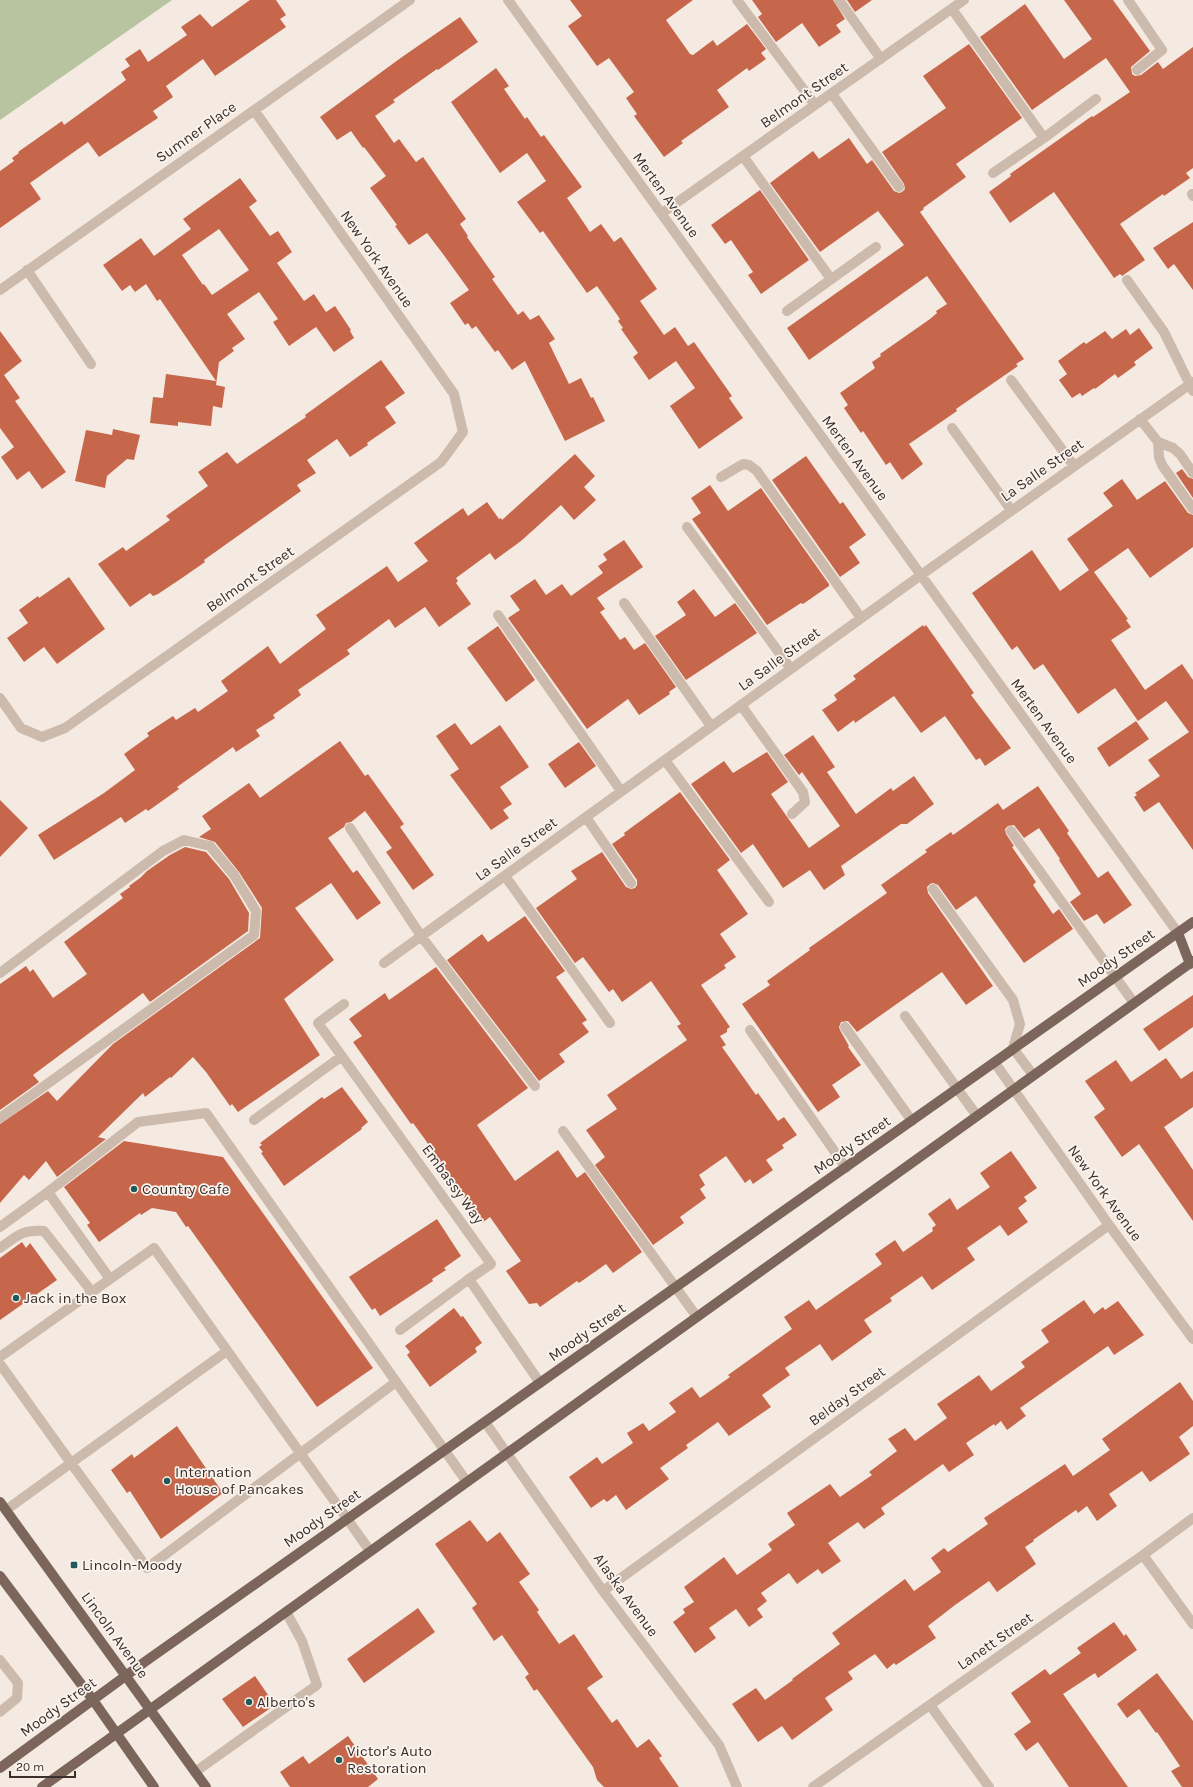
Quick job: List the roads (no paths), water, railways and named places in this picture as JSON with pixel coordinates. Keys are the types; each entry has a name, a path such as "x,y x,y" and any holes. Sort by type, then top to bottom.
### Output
{"main road":[{"name":"Moody Street","path":"0,1768 126,1676 347,1519 1193,922"},
{"path":"42,1787 1033,1075 1134,1003 1192,964 1178,933"},
{"name":"Lincoln Avenue","path":"3,1506 206,1787"},
{"path":"1,1580 93,1700 154,1787"}],"street":[{"name":"Sumner Place","path":"0,290 410,0"},
{"name":"Merten Avenue","path":"508,0 1178,933"},
{"path":"737,0 815,105"},
{"path":"839,0 881,59"},
{"name":"Belmont Street","path":"662,214 964,0"},
{"path":"1128,0 1162,50 1137,70"},
{"path":"952,9 1044,138"},
{"path":"832,94 899,187"},
{"path":"993,173 1044,138 1096,99"},
{"name":"New York Avenue","path":"254,110 454,394 463,432"},
{"path":"743,156 831,279"},
{"path":"787,311 876,247"},
{"path":"27,270 91,364"},
{"path":"1127,280 1164,332 1192,386"},
{"path":"1012,380 1074,466"},
{"name":"La Salle Street","path":"384,964 1011,510 1140,419 1192,386"},
{"path":"1140,419 1158,442 1173,448 1180,454 1193,474"},
{"path":"952,428 1011,510"},
{"name":"Belmont Street","path":"0,698 21,728 42,737 65,728 441,462 463,432"},
{"path":"1158,442 1159,457 1162,465 1193,509"},
{"path":"721,478 743,464 749,465 757,471 861,618"},
{"path":"687,527 791,669"},
{"path":"624,603 711,726"},
{"path":"498,615 621,792"},
{"path":"741,705 802,792 805,802 792,814"},
{"path":"665,760 769,902"},
{"path":"586,817 631,883"},
{"path":"350,828 422,936 535,1086"},
{"path":"1011,831 1134,1003"},
{"path":"0,973 163,851 184,840 210,846 234,875 256,911 254,935 0,1118"},
{"path":"506,876 610,1023"},
{"path":"933,889 1012,1000 1020,1024 1013,1048 1033,1075"},
{"name":"Embassy Way","path":"344,1004 318,1023 491,1264 468,1279"},
{"path":"905,1016 977,1116"},
{"path":"845,1027 912,1121"},
{"path":"750,1030 846,1168"},
{"path":"254,1120 342,1056"},
{"name":"New York Avenue","path":"995,1063 1109,1225 1193,1339"},
{"path":"0,1227 48,1192 138,1122 206,1113 467,1482"},
{"path":"563,1131 697,1317"},
{"path":"48,1192 110,1280"},
{"name":"Belday Street","path":"603,1591 1109,1225"},
{"path":"0,1248 19,1234 32,1230 44,1231 92,1292"},
{"path":"0,1357 154,1248 370,1551"},
{"path":"400,1330 468,1279 540,1383"},
{"path":"3,1506 71,1463 227,1351"},
{"path":"0,1364 147,1568 396,1382"},
{"name":"Alaska Avenue","path":"485,1422 603,1591 719,1745 737,1787"},
{"name":"Lanett Street","path":"813,1787 1143,1555 1193,1518"},
{"path":"1143,1555 1193,1624"},
{"path":"194,1772 316,1685 302,1642 286,1612"},
{"path":"0,1660 18,1683 17,1698 0,1712"},
{"path":"930,1705 989,1787"}],"place":[{"name":"Country Cafe","path":"134,1189"},
{"name":"Jack in the Box","path":"16,1298"},
{"name":"Internation House of Pancakes","path":"167,1481"},
{"name":"Lincoln-Moody","path":"74,1565"},
{"name":"Alberto's","path":"249,1702"},
{"name":"Victor's Auto Restoration","path":"339,1760"}]}
